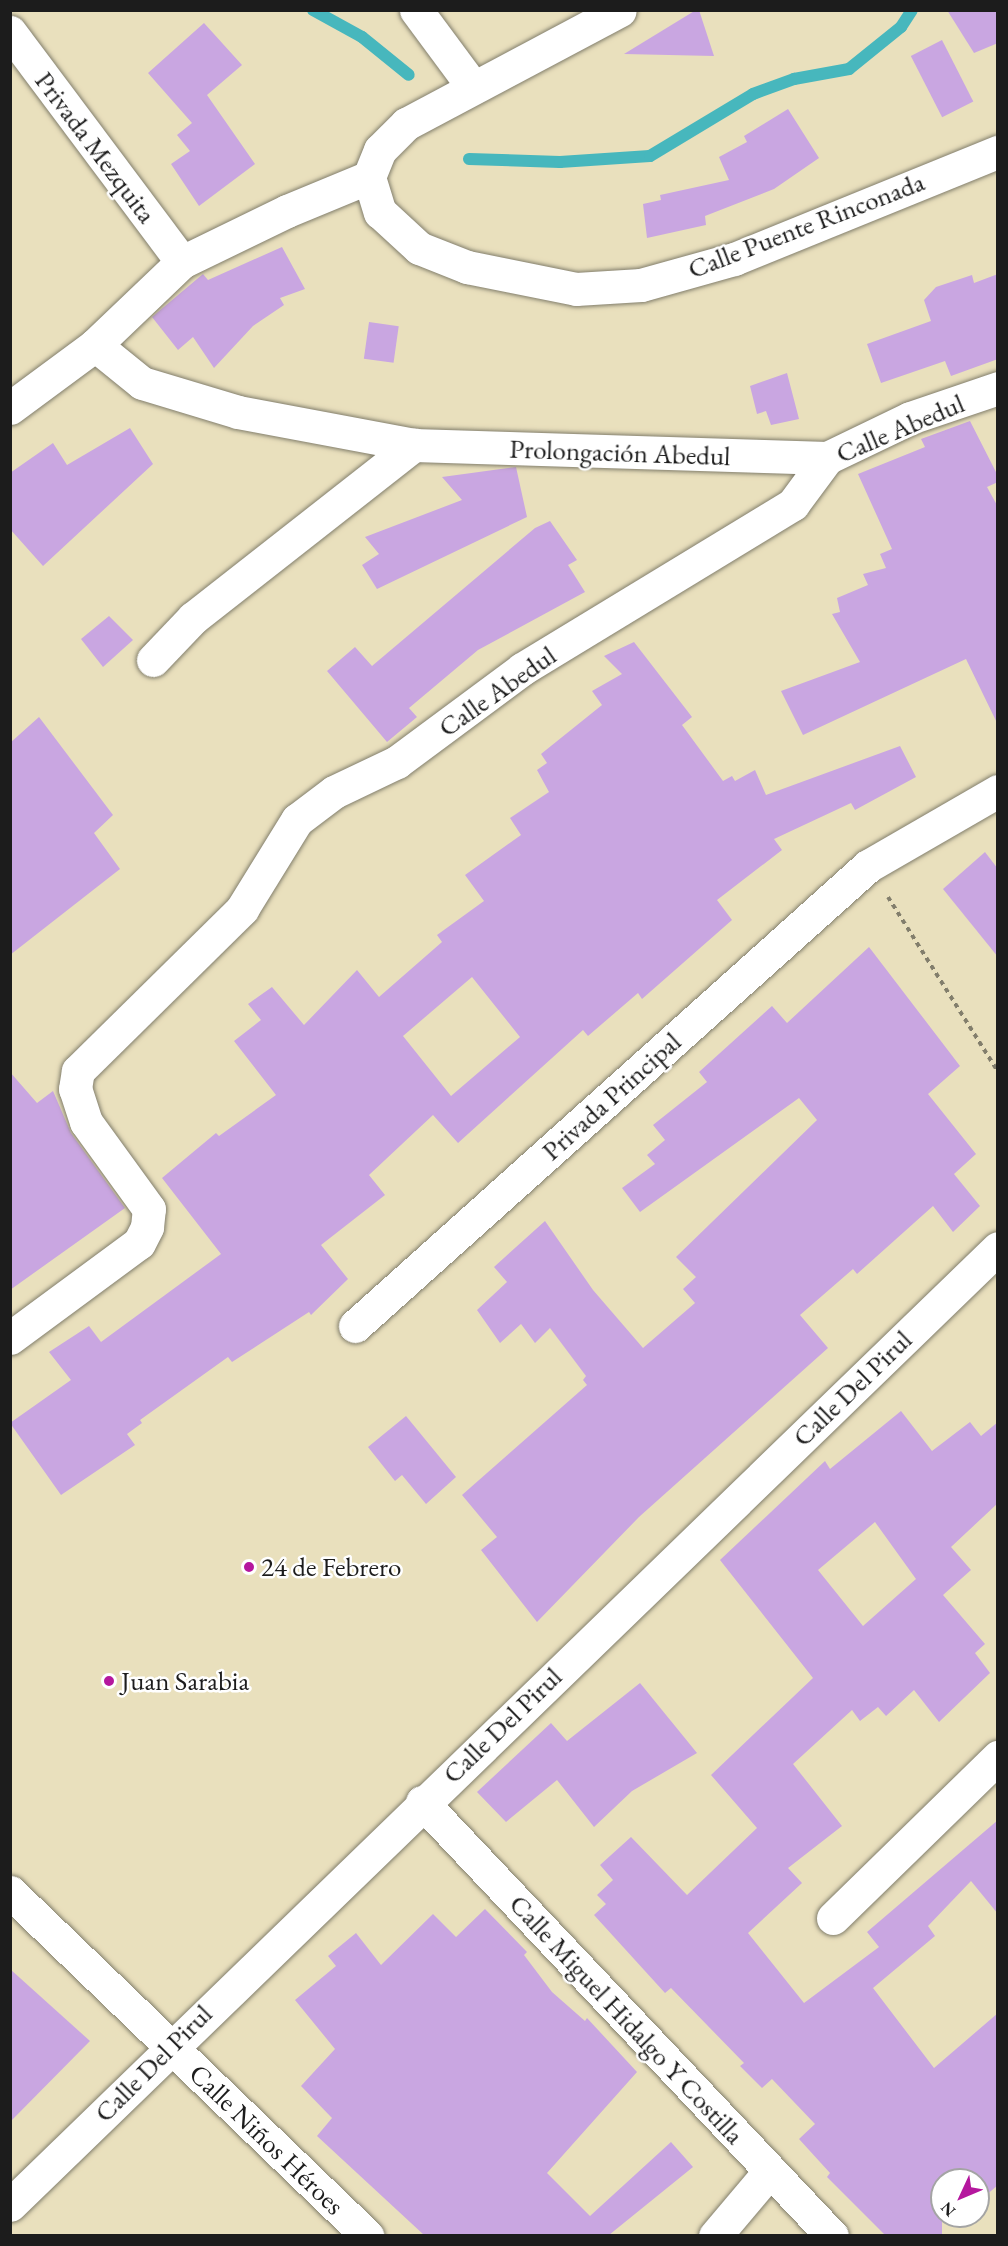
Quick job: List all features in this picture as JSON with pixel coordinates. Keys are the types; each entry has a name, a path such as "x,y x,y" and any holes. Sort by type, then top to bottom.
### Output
{"street":[{"path":"416,10 473,87"},
{"path":"10,408 95,345 182,262 287,211 369,177 380,150 406,124 620,10"},
{"name":"Privada Mezquita","path":"10,32 182,262"},
{"name":"Calle Puente Rinconada","path":"369,177 380,212 419,248 467,267 576,289 641,285 734,259 998,152"},
{"name":"Prolongación Abedul","path":"95,345 142,383 238,412 414,445 827,458"},
{"name":"Calle Abedul","path":"10,1338 139,1244 147,1227 149,1209 86,1122 75,1089 78,1071 242,909 297,820 334,792 397,762 522,669 793,504 827,458 910,418 998,388"},
{"path":"153,660 194,618 414,445"},
{"name":"Privada Principal","path":"355,1326 868,866 998,790"},
{"name":"Calle Del Pirul","path":"10,2205 170,2046 998,1248"},
{"path":"833,1918 998,1757"},
{"name":"Calle Miguel Hidalgo Y Costilla","path":"422,1802 832,2235"},
{"name":"Calle Niños Héroes","path":"10,1892 368,2235"},
{"path":"715,2235 770,2170"}],"path":[{"path":"868,866 998,1072"}],"building":[{"path":"699,10 714,56 624,54"},
{"path":"947,10 998,10 998,43 974,53"},
{"path":"204,23 242,65 207,95 255,164 199,206 171,164 190,151 177,135 192,123 148,73"},
{"path":"942,40 973,101 942,117 911,56"},
{"path":"788,109 819,158 774,189 705,216 706,225 647,238 643,204 661,200 660,195 729,180 719,157 747,142 744,136"},
{"path":"282,247 305,289 280,298 284,305 253,326 214,368 193,337 178,350 152,317 203,274 208,280"},
{"path":"998,274 998,359 951,376 945,361 881,383 867,344 931,321 924,300 936,287 972,275 974,283"},
{"path":"369,322 399,326 394,363 364,359"},
{"path":"787,373 799,419 771,425 766,411 757,414 750,386"},
{"path":"970,421 998,476 998,482 987,487 998,507 998,725 966,659 803,735 781,691 860,662 832,614 840,612 837,598 868,585 863,574 886,568 880,554 892,549 858,474 925,447 921,439"},
{"path":"130,428 153,464 43,566 10,529 10,473 53,443 67,465"},
{"path":"516,467 527,517 377,589 362,565 379,554 365,537 462,500 442,477"},
{"path":"550,521 577,560 568,565 585,592 478,650 409,708 417,717 387,742 327,671 355,647 372,666 535,528"},
{"path":"109,616 133,640 103,667 81,639"},
{"path":"634,642 692,717 682,725 723,781 732,776 735,781 755,770 766,795 900,746 916,777 855,810 851,803 774,839 782,850 717,900 732,920 642,999 638,993 588,1036 583,1030 458,1143 433,1115 369,1175 385,1195 321,1245 348,1279 311,1315 309,1312 232,1362 228,1357 140,1420 142,1423 127,1434 135,1445 61,1495 10,1423 71,1380 49,1352 89,1326 101,1342 221,1254 162,1178 216,1133 219,1136 276,1095 234,1041 261,1020 248,1004 272,987 304,1025 357,970 379,997 442,942 437,935 484,901 465,875 521,835 510,818 549,792 537,770 547,763 541,754 602,705 592,691 622,674 604,656","holes":["472,977 520,1037 451,1096 403,1036"]},
{"path":"39,717 113,815 94,833 120,869 10,955 10,743"},
{"path":"985,852 998,869 998,957 943,889"},
{"path":"869,947 960,1066 928,1094 976,1154 954,1174 980,1206 953,1232 933,1206 857,1274 853,1269 800,1315 828,1348 639,1517 537,1622 481,1550 497,1537 462,1495 587,1385 583,1380 586,1376 550,1328 535,1343 521,1324 500,1343 477,1310 507,1282 494,1267 545,1221 593,1290 643,1348 695,1303 683,1289 696,1277 676,1257 817,1120 799,1098 640,1212 622,1188 655,1164 647,1155 665,1140 653,1125 707,1082 699,1072 772,1006 787,1023"},
{"path":"10,1072 37,1103 53,1091 71,1133 125,1208 10,1290"},
{"path":"901,1411 932,1451 970,1422 981,1436 998,1422 998,1503 951,1547 971,1570 943,1595 985,1644 975,1653 990,1673 939,1722 914,1690 886,1716 878,1707 860,1721 852,1710 793,1764 842,1826 788,1868 802,1883 748,1933 804,2003 879,1947 867,1932 998,1820 998,1914 971,1881 928,1926 935,1936 873,1988 934,2068 998,2013 998,2185 990,2192 990,2168 930,2168 930,2228 942,2228 942,2235 885,2235 827,2177 830,2173 799,2139 815,2124 772,2079 762,2088 740,2066 744,2063 671,1988 665,1993 594,1915 606,1904 597,1895 613,1880 600,1865 631,1837 687,1895 757,1828 711,1775 813,1678 720,1560 825,1461 830,1469","holes":["875,1522 916,1579 863,1626 818,1570"]},
{"path":"406,1416 456,1477 426,1504 402,1475 395,1481 368,1447"},
{"path":"640,1683 697,1753 632,1791 594,1827 557,1780 506,1822 477,1792 551,1723 567,1741"},
{"path":"485,1909 527,1952 524,1955 552,1992 585,2021 587,2018 637,2072 547,2173 590,2216 671,2142 693,2167 609,2235 424,2235 317,2136 332,2118 301,2086 335,2049 295,2000 336,1966 328,1956 356,1933 381,1965 433,1914 456,1937"},
{"path":"10,1969 90,2041 10,2122"}],"waterway":[{"path":"313,10 362,37 409,75"},
{"path":"469,159 560,162 650,156 753,94 794,79 849,69 901,27 912,10"}],"place":[{"name":"24 de Febrero","path":"249,1567"},
{"name":"Juan Sarabia","path":"109,1681"}]}
